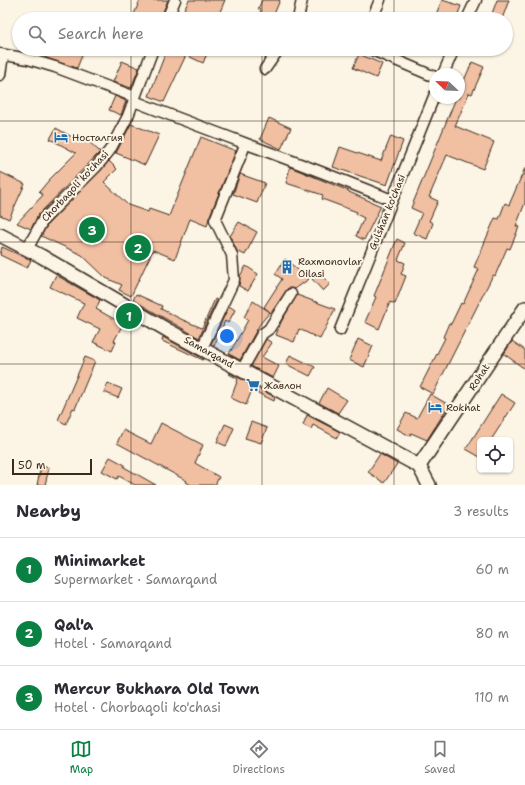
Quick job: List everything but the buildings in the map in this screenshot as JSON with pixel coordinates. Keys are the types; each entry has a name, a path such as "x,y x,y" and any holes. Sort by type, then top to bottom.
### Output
{"street":[{"path":"170,12 175,0"},
{"path":"301,12 302,0"},
{"path":"375,12 380,0"},
{"path":"470,12 476,0"},
{"path":"0,75 2,55 28,59 55,67 244,145 317,169 392,200"},
{"name":"Chorbaqoli ko'chasi","path":"27,249 42,220 96,167 110,150 123,128 150,56"},
{"path":"265,69 274,56"},
{"path":"386,56 429,74"},
{"path":"446,68 451,56"},
{"name":"Gulshan ko'chasi","path":"340,330 431,104"},
{"path":"202,348 234,280 232,255 215,220 244,145"},
{"name":"Samarqand","path":"0,235 169,330 419,466"},
{"path":"242,370 262,334 269,329 291,294"},
{"name":"Rohat","path":"419,466 525,308"},
{"path":"419,466 429,485"}],"place":[{"name":"Носталгия","path":"61,137"},
{"name":"Mercur Bukhara Old Town","path":"92,230"},
{"name":"Qal'a","path":"138,248"},
{"name":"Raxmonovlar Oilasi","path":"287,267"},
{"name":"Minimarket","path":"129,316"},
{"name":"Жавлон","path":"253,385"},
{"name":"Rokhat","path":"435,407"}]}
